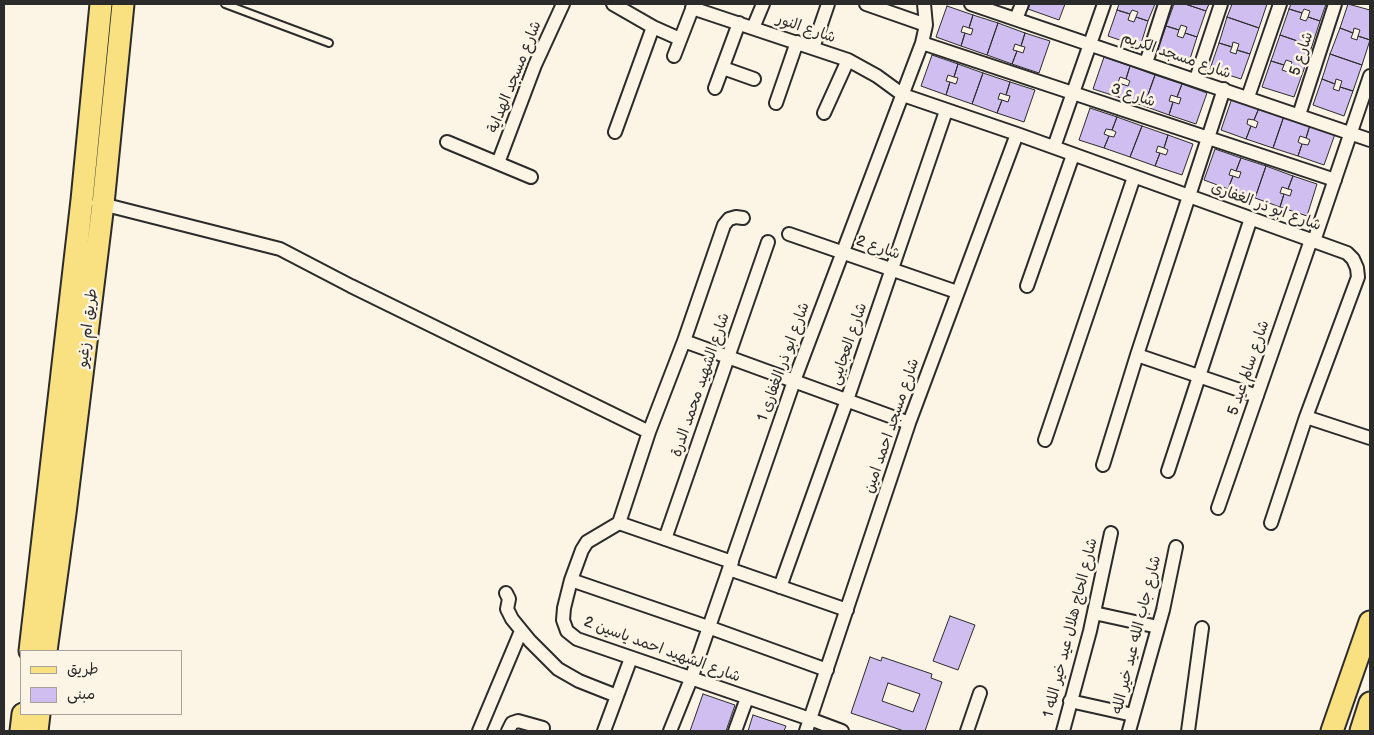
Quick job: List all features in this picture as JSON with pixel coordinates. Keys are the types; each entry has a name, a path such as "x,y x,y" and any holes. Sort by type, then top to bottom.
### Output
{"main road":[{"name":"طريق ام زغيو","path":"46,650 67,416 82,200 102,4"},
{"name":"طريق ام زغيو","path":"30,650 103,204 123,4"},
{"path":"1332,731 1370,622"},
{"path":"1361,731 1370,703"},
{"path":"21,731 23,715"},
{"path":"37,731 38,715"}],"street":[{"name":"شارع مسجد الهداية","path":"498,163 535,65 564,4"},
{"path":"612,4 653,27 680,39"},
{"path":"753,28 763,4"},
{"path":"813,48 828,4"},
{"path":"866,4 926,25"},
{"name":"شارع ابو ذر الغفارى 1","path":"670,731 691,679 794,381 922,42 926,25 924,4"},
{"name":"شارع مسجد الكريم","path":"971,4 1196,79 1370,140"},
{"path":"1016,19 1022,4"},
{"path":"1054,147 1104,4"},
{"path":"1146,63 1165,4"},
{"path":"1196,79 1221,4"},
{"path":"1248,97 1280,4"},
{"name":"شارع 5","path":"1299,115 1336,4"},
{"path":"674,56 693,6"},
{"name":"شارع النور","path":"693,6 739,24 848,60 877,76 903,95"},
{"path":"715,88 739,24"},
{"path":"615,132 653,27"},
{"path":"776,103 797,42"},
{"name":"شارع 3","path":"922,42 1335,180"},
{"path":"824,113 848,60"},
{"path":"723,68 754,79"},
{"name":"شارع سالم عيد 5","path":"1218,508 1312,240 1335,180 1370,76"},
{"path":"1104,465 1137,355 1224,89"},
{"name":"شارع ابو ذر الغفارى","path":"903,95 1312,240 1347,253 1354,260 1358,277 1306,417 1271,523"},
{"name":"شارع العجايبى","path":"780,587 847,400 946,111"},
{"name":"شارع مسجد احمد امين","path":"808,725 909,423 1017,134"},
{"path":"447,142 531,177"},
{"path":"1027,286 1073,155"},
{"path":"1045,440 1134,176"},
{"path":"82,200 280,248 376,299 649,432"},
{"path":"744,218 736,217 729,219 724,225 684,341 649,432 619,522 665,538 780,587 847,610"},
{"path":"1168,471 1251,218"},
{"name":"شارع 2","path":"789,234 957,292"},
{"name":"شارع الشهيد محمد الدرة","path":"665,538 768,242"},
{"path":"684,341 909,423"},
{"path":"1137,355 1257,396"},
{"path":"1306,417 1370,438"},
{"name":"شارع الشهيد احمد ياسين 2","path":"619,522 587,542 582,550 571,580 563,620 567,631 577,639 747,698 808,725 842,731"},
{"name":"شارع الحاج هلال عيد خير الله 1","path":"1063,731 1094,613 1110,533"},
{"name":"شارع جاب الله عيد خير الله","path":"1128,731 1158,627 1176,547"},
{"path":"571,580 827,670"},
{"path":"506,593 509,599 507,609 512,619 521,631 558,669 579,681 617,696"},
{"path":"1094,613 1158,627"},
{"path":"1188,731 1202,628"},
{"path":"479,731 521,631"},
{"path":"604,731 630,658"},
{"path":"967,731 980,693"},
{"path":"735,731 747,698"},
{"path":"1070,701 1133,715"},
{"path":"508,731 512,723 518,721 543,728"}],"lane":[{"path":"225,4 329,43"}],"building":[{"path":"1030,4 1065,4 1059,20 1028,9"},
{"path":"1119,4 1155,4 1148,21 1136,17 1138,12 1132,10 1130,14 1117,10"},
{"path":"1174,4 1185,4 1206,11 1197,37 1185,33 1187,27 1181,25 1179,30 1166,26"},
{"path":"1185,4 1209,4 1206,11"},
{"path":"1232,4 1267,4 1259,28 1227,17"},
{"path":"1291,4 1326,4 1320,21 1308,17 1310,11 1304,9 1302,13 1289,9"},
{"path":"1348,4 1370,10 1370,40 1358,36 1360,30 1354,28 1353,33 1340,28"},
{"path":"947,6 973,15 969,28 963,26 961,32 965,33 961,46 936,37"},
{"path":"1289,9 1302,13 1300,19 1306,21 1308,17 1320,21 1312,46 1280,35"},
{"path":"1117,10 1130,14 1128,20 1134,22 1136,17 1148,21 1140,47 1108,36"},
{"path":"973,15 998,23 987,55 961,46 965,33 971,35 973,29 969,28"},
{"path":"1227,17 1259,28 1250,54 1237,50 1239,44 1233,42 1232,47 1219,43"},
{"path":"998,23 1025,33 1021,46 1015,44 1013,50 1017,51 1012,64 987,55"},
{"path":"1166,26 1179,30 1177,36 1183,38 1185,33 1197,37 1189,62 1157,52"},
{"path":"1340,28 1353,33 1351,38 1357,40 1358,36 1370,40 1362,65 1330,54"},
{"path":"1025,33 1050,41 1039,73 1012,64 1017,51 1023,53 1025,47 1021,46"},
{"path":"1280,35 1312,46 1303,72 1290,68 1292,62 1286,60 1284,65 1271,61"},
{"path":"1219,43 1232,47 1230,52 1236,54 1237,50 1250,54 1241,79 1210,69"},
{"path":"1330,54 1362,65 1353,91 1340,87 1342,81 1336,79 1335,84 1322,79"},
{"path":"932,55 958,64 954,77 948,75 946,81 950,82 946,95 921,86"},
{"path":"1104,57 1130,66 1126,79 1120,77 1118,83 1122,84 1118,97 1093,89"},
{"path":"1271,61 1284,65 1282,70 1288,72 1290,68 1303,72 1294,97 1262,87"},
{"path":"958,64 983,73 972,104 946,95 950,82 956,84 958,78 954,77"},
{"path":"1130,66 1155,75 1144,106 1118,97 1122,84 1128,86 1130,81 1126,79"},
{"path":"983,73 1010,82 1006,95 1000,93 998,99 1002,100 997,113 972,104"},
{"path":"1155,75 1182,84 1177,97 1171,95 1169,101 1173,102 1169,115 1144,106"},
{"path":"1322,79 1335,84 1333,89 1339,91 1340,87 1353,91 1344,116 1313,105"},
{"path":"1010,82 1035,90 1024,122 997,113 1002,100 1008,102 1010,96 1006,95"},
{"path":"1182,84 1207,93 1196,124 1169,115 1173,102 1179,104 1181,98 1177,97"},
{"path":"1232,98 1259,108 1254,120 1248,119 1247,124 1251,126 1246,139 1221,130"},
{"path":"1090,108 1117,117 1112,130 1106,129 1104,134 1109,136 1104,148 1079,140"},
{"path":"1259,108 1284,116 1273,148 1246,139 1251,126 1256,128 1258,122 1254,120"},
{"path":"1284,116 1310,125 1306,138 1300,136 1298,142 1302,144 1298,156 1273,148"},
{"path":"1117,117 1142,126 1130,157 1104,148 1109,136 1114,137 1116,132 1112,130"},
{"path":"1310,125 1335,134 1324,165 1298,156 1302,144 1308,145 1310,140 1306,138"},
{"path":"1142,126 1168,135 1164,148 1158,146 1156,152 1160,153 1155,166 1130,157"},
{"path":"1168,135 1193,144 1182,175 1155,166 1160,153 1166,155 1168,150 1164,148"},
{"path":"1215,149 1241,158 1236,171 1231,169 1229,175 1233,176 1228,189 1204,180"},
{"path":"1241,158 1266,166 1255,198 1228,189 1233,176 1239,178 1241,172 1236,171"},
{"path":"1266,166 1293,176 1288,189 1282,187 1280,193 1284,194 1280,207 1255,198"},
{"path":"1293,176 1317,184 1307,216 1280,207 1284,194 1290,196 1292,190 1288,189"},
{"path":"950,616 975,625 958,670 933,661"},
{"path":"870,657 881,661 882,657 932,674 931,678 942,682 925,731 904,731 851,713","holes":["888,683 920,694 913,712 882,701"]},
{"path":"703,694 735,705 726,731 690,731"},
{"path":"753,715 786,726 784,731 748,731"}]}
